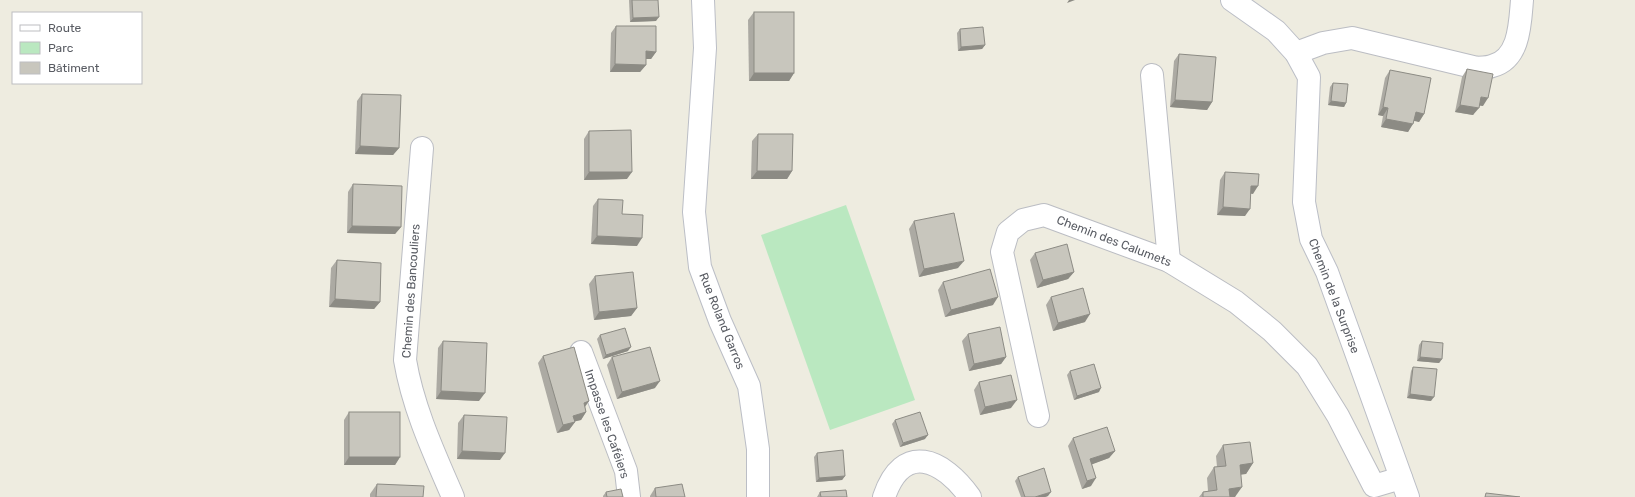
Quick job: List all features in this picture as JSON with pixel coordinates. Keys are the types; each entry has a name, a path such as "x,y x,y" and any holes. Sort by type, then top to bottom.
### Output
{"street":[{"name":"Rue Roland Garros","path":"703,0 705,48 694,212 700,267 720,322 749,386 758,449 758,497"},
{"name":"Chemin de la Surprise","path":"1232,0 1276,31 1296,53 1308,77 1304,202 1311,238 1327,272 1405,487"},
{"path":"1296,53 1323,43 1352,38 1476,68 1493,66 1507,58 1518,40 1522,0"},
{"path":"1152,75 1169,260"},
{"name":"Chemin des Bancouliers","path":"422,148 405,360 410,386 436,458 453,497"},
{"name":"Chemin des Calumets","path":"1038,416 1002,252 1008,232 1023,220 1044,215 1169,260 1236,302 1272,331 1307,366 1338,416 1374,492 1405,487"},
{"name":"Impasse les Caféiers","path":"581,352 626,471 629,497"},
{"path":"884,497 888,484 896,472 907,464 922,462 935,464 949,472 962,485 970,497"}],"green space":[{"path":"846,205 915,400 830,430 761,235"}],"building":[{"path":"632,0 658,0 659,17 633,18"},
{"path":"754,12 794,12 794,73 754,73"},
{"path":"616,26 656,26 656,52 646,51 646,65 615,64"},
{"path":"983,27 985,45 961,47 960,29"},
{"path":"1179,54 1216,57 1212,102 1175,100"},
{"path":"1467,69 1493,74 1488,98 1481,97 1479,108 1460,105"},
{"path":"1390,70 1431,78 1424,114 1416,112 1413,124 1386,119 1388,108 1383,107"},
{"path":"1333,83 1348,84 1346,103 1331,101"},
{"path":"362,94 401,95 399,148 360,146"},
{"path":"631,130 632,172 589,172 589,131"},
{"path":"758,134 793,134 792,171 757,171"},
{"path":"1225,172 1259,174 1258,186 1251,186 1250,209 1223,207"},
{"path":"353,184 402,186 401,227 352,226"},
{"path":"598,199 623,200 622,214 643,215 642,238 597,236"},
{"path":"954,213 964,261 924,269 914,221"},
{"path":"1067,244 1074,272 1043,280 1035,253"},
{"path":"337,260 381,263 380,302 335,299"},
{"path":"990,269 998,297 951,310 943,282"},
{"path":"633,272 637,308 599,312 595,276"},
{"path":"1083,288 1090,314 1058,323 1051,297"},
{"path":"1000,327 1006,357 974,364 968,334"},
{"path":"625,328 631,347 606,355 600,335"},
{"path":"443,341 487,343 485,393 441,391"},
{"path":"1422,341 1443,343 1442,359 1420,357"},
{"path":"574,347 589,401 584,403 586,412 573,416 575,422 563,425 543,356"},
{"path":"650,347 660,381 622,392 612,357"},
{"path":"1094,364 1101,388 1077,396 1070,371"},
{"path":"1413,367 1437,369 1434,397 1410,394"},
{"path":"1011,375 1017,400 985,407 979,382"},
{"path":"349,412 400,412 400,457 349,457"},
{"path":"920,412 928,435 903,443 895,420"},
{"path":"464,415 507,417 505,453 462,451"},
{"path":"1107,427 1115,451 1090,459 1096,478 1087,481 1073,438"},
{"path":"1250,442 1253,463 1240,465 1242,487 1229,489 1230,497 1203,497 1203,492 1217,490 1214,467 1226,466 1223,445"},
{"path":"843,450 845,476 819,478 817,453"},
{"path":"1044,468 1051,492 1035,497 1025,497 1018,477"},
{"path":"377,484 424,486 423,497 376,497"},
{"path":"682,484 685,497 656,497 655,488"},
{"path":"621,489 623,497 607,497 606,492"},
{"path":"846,490 847,497 821,497 820,492"},
{"path":"1486,493 1520,497 1485,497"}]}
